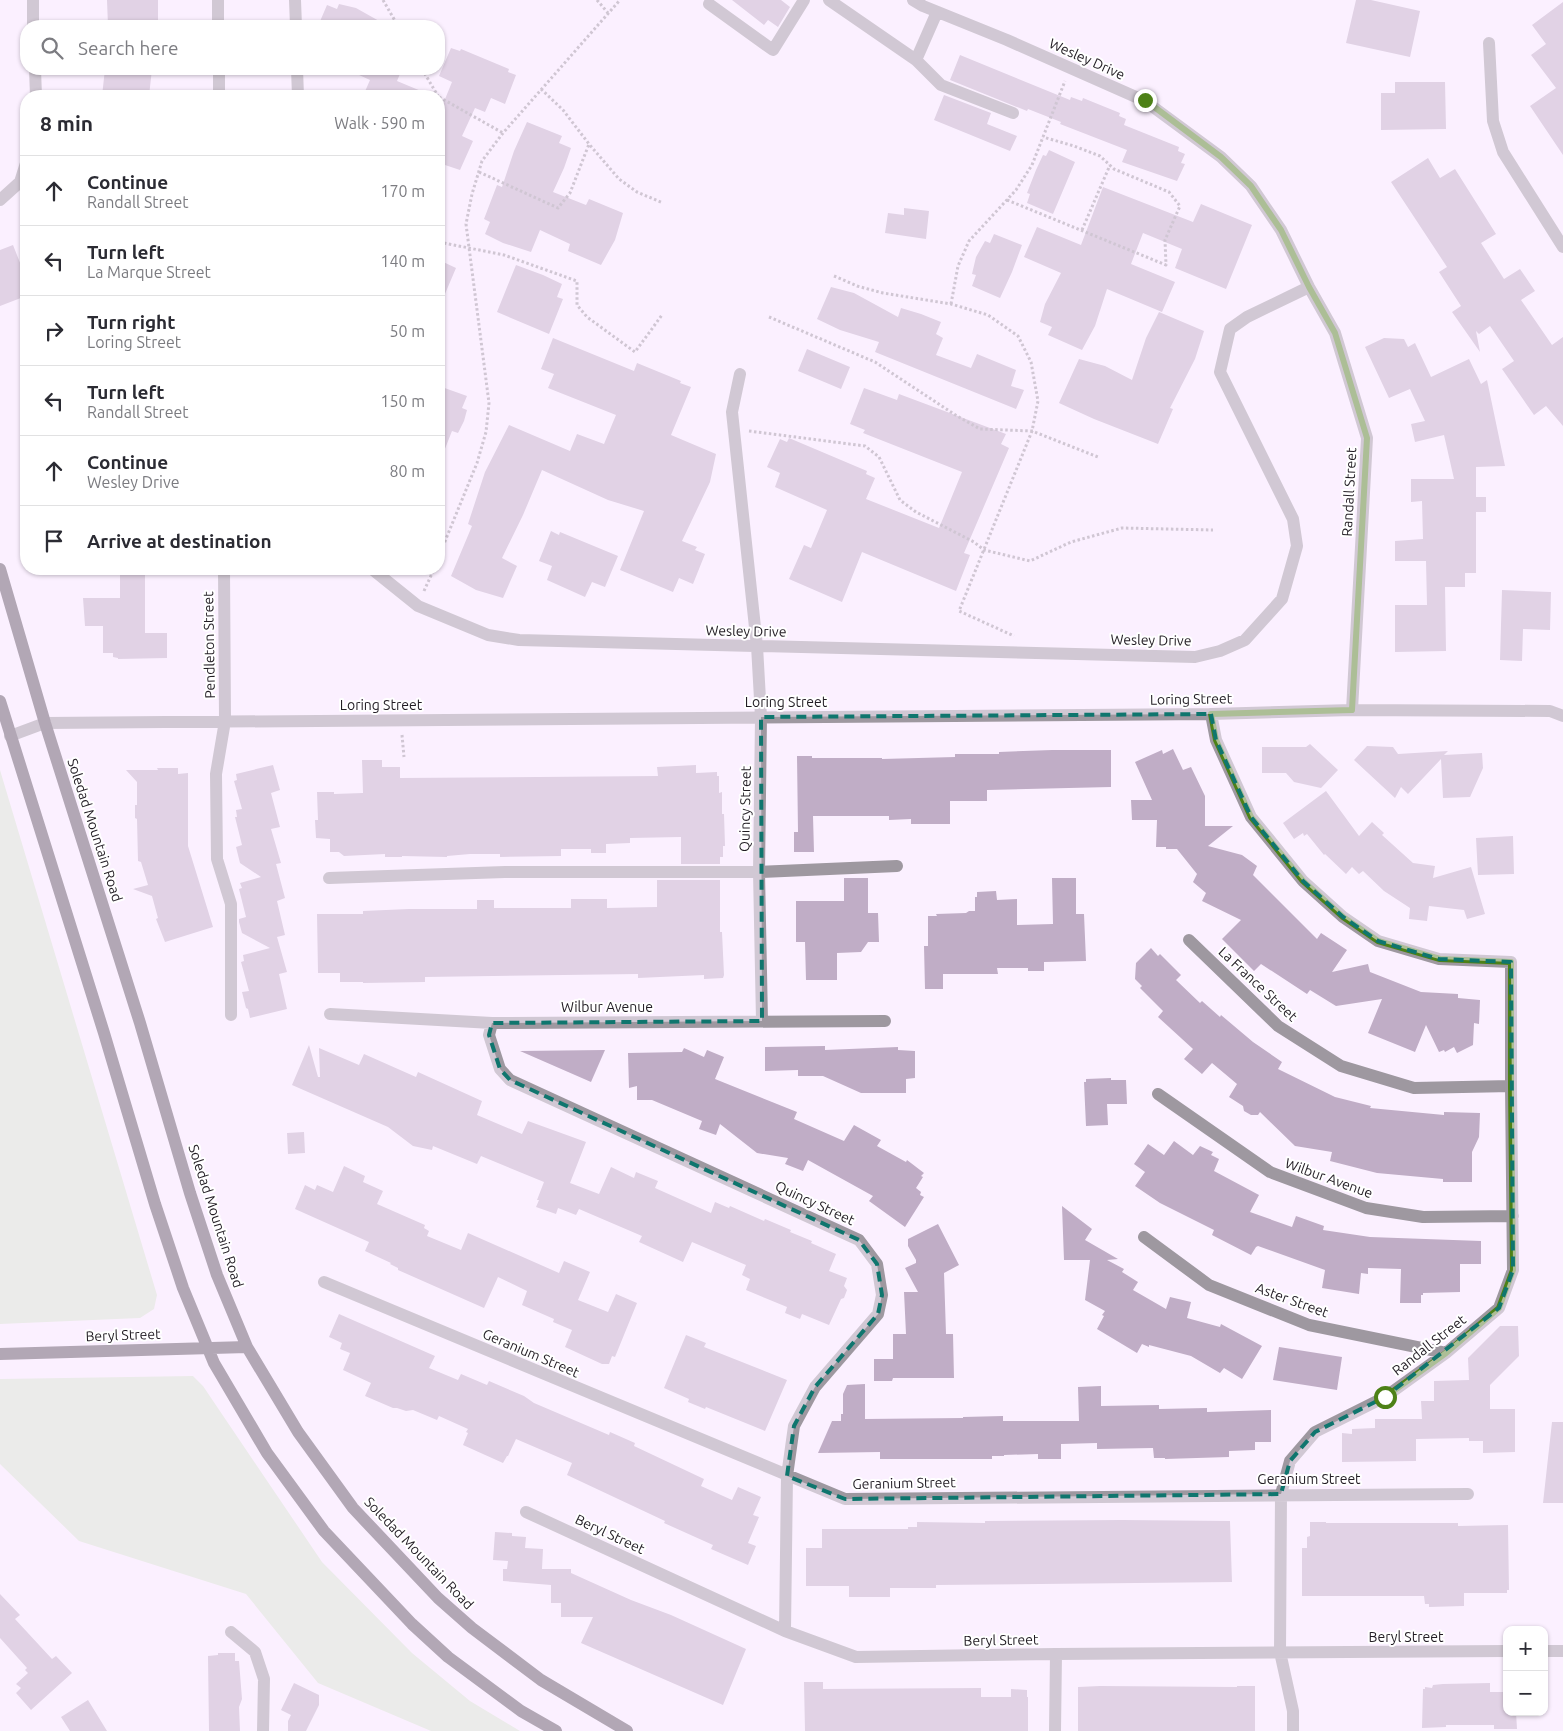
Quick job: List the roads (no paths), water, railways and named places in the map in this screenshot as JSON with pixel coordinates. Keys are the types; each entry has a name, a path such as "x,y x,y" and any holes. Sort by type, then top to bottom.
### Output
{"main road":[{"name":"Soledad Mountain Road","path":"0,569 45,723 140,1023 190,1193 218,1275 247,1346 298,1432 353,1508 438,1598 472,1628 541,1680 627,1731"},
{"path":"0,701 102,1024 155,1204 183,1288 214,1363 267,1453 324,1531 412,1624 448,1657 521,1712 556,1731"},
{"name":"Beryl Street","path":"0,1354 247,1346"}],"street":[{"path":"32,0 34,20"},
{"path":"218,0 218,20"},
{"path":"295,0 296,20"},
{"path":"709,4 772,50 804,0"},
{"path":"829,0 916,60 940,85 1013,113"},
{"name":"Wesley Drive","path":"379,575 418,606 488,635 519,640 1195,657 1220,651 1245,640 1282,599 1297,546 1293,519 1220,372 1230,329 1246,317 1309,287 1281,230 1251,186 1221,157 1145,100 913,0"},
{"path":"916,60 938,12"},
{"path":"1489,43 1493,121 1502,152 1563,247"},
{"path":"35,75 36,90"},
{"path":"219,75 219,90"},
{"path":"297,75 298,90"},
{"path":"0,200 20,182"},
{"name":"Randall Street","path":"1309,287 1335,333 1367,438 1352,710"},
{"name":"Quincy Street","path":"740,374 732,412 757,646 761,717 759,872 762,1021"},
{"name":"Pendleton Street","path":"224,575 225,721 216,774 217,859 231,904 231,1015"},
{"name":"Loring Street","path":"10,736 45,723 1211,714 1352,710 1550,711 1563,716"},
{"name":"Randall Street","path":"1211,714 1216,740 1251,817 1303,881 1343,917 1378,941 1440,959 1511,962 1513,1270 1499,1308 1446,1353 1385,1397 1315,1432 1290,1461 1281,1494 1280,1652 1292,1711 1293,1731"},
{"path":"329,878 505,872 759,872 898,866"},
{"name":"La France Street","path":"1189,940 1278,1026 1340,1066 1414,1088 1511,1086"},
{"name":"Wilbur Avenue","path":"330,1014 492,1023 885,1021"},
{"name":"Quincy Street","path":"492,1023 489,1035 500,1069 510,1080 858,1240 877,1264 882,1295 878,1314 815,1387 794,1426 786,1476 785,1631"},
{"name":"Wilbur Avenue","path":"1158,1094 1270,1172 1366,1208 1423,1217 1513,1216"},
{"name":"Aster Street","path":"1144,1237 1209,1285 1309,1325 1446,1353"},
{"name":"Geranium Street","path":"324,1282 845,1499 1281,1494 1468,1494"},
{"name":"Beryl Street","path":"526,1512 785,1631 856,1658 1056,1654 1503,1651"},
{"path":"231,1632 255,1652 264,1679 263,1731"},
{"path":"1548,1651 1563,1651"},
{"path":"1055,1731 1056,1654"}]}
